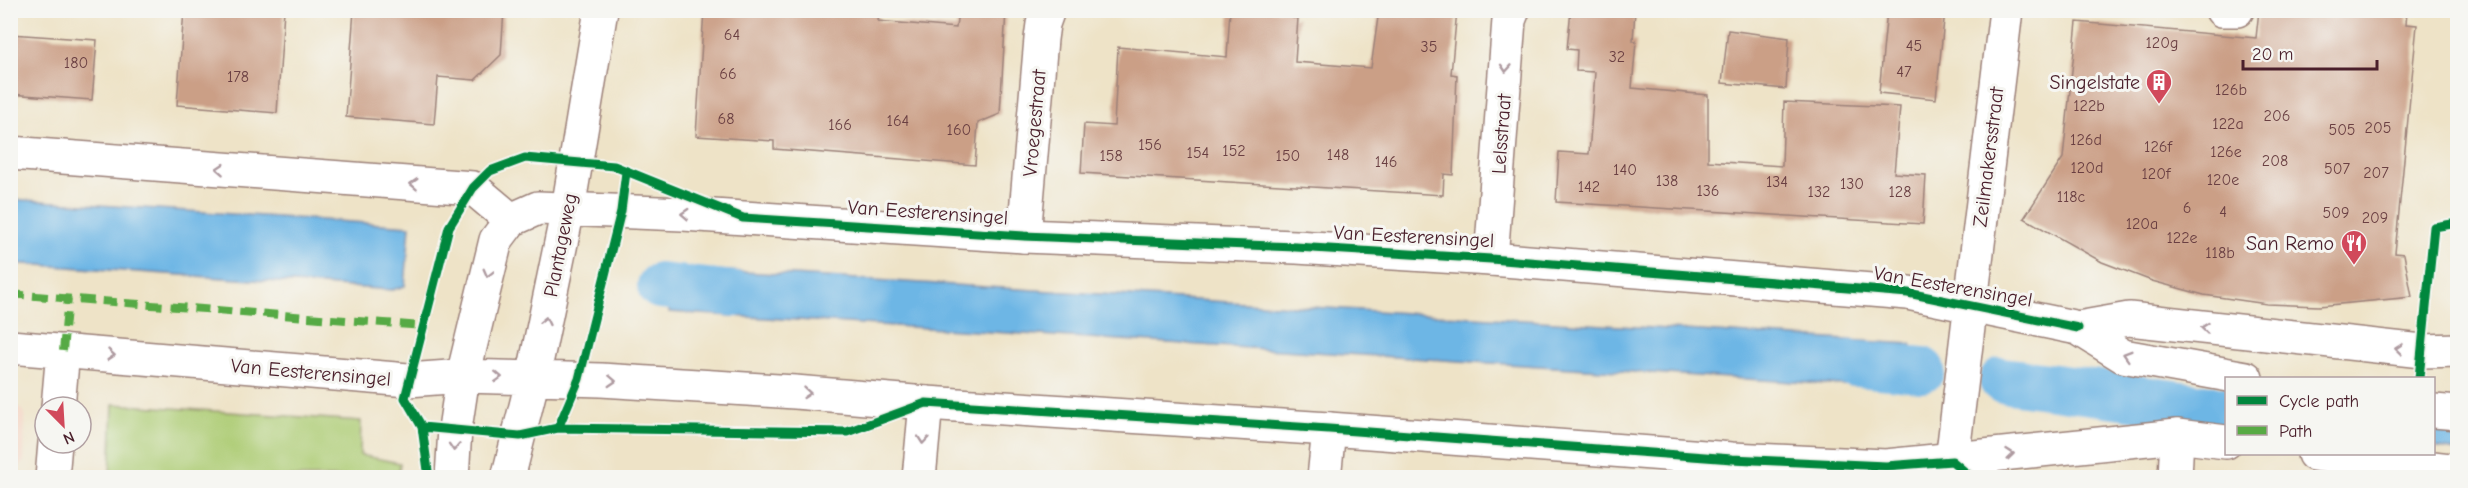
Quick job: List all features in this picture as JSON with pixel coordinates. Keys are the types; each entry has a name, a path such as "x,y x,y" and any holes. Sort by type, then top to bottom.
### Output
{"street":[{"name":"Plantageweg","path":"508,477 533,378 568,209 601,10"},
{"name":"Vroegestraat","path":"1024,236 1042,24 1048,10"},
{"name":"Lelsstraat","path":"1491,259 1509,20 1513,10"},
{"name":"Zeilmakersstraat","path":"1952,460 2006,10"},
{"path":"2222,10 2237,10"},
{"path":"10,153 473,188 511,220 496,240 463,376 455,429 452,477"},
{"name":"Van Eesterensingel","path":"511,220 538,208 683,214 1024,236 1278,246 1491,259 1908,293 2078,328 2123,356 2240,377"},
{"name":"Van Eesterensingel","path":"2078,328 2128,319 2422,351 2457,350"},
{"name":"Van Eesterensingel","path":"10,347 408,380 463,376 533,378 772,391 1329,429 1731,468 1886,466 2177,436 2225,442"},
{"path":"59,395 63,351"},
{"path":"920,477 926,403"},
{"path":"2435,411 2457,413"},
{"path":"1324,477 1329,429"},
{"path":"2175,477 2177,436"},
{"path":"52,477 54,455"},
{"path":"2330,455 2457,471"}],"shaded area":[{"path":"10,407 20,408 25,414 24,461 12,478"}],"green space":[{"path":"113,404 361,421 360,455 400,463 398,477 110,477"}],"water":[{"path":"10,199 410,226 405,286 392,290 11,263"},
{"path":"679,268 1911,344 1916,354 1907,389 669,312 673,276"},
{"path":"2109,385 2225,400 2225,421 2106,406"},
{"path":"2435,428 2457,431 2457,451 2435,447"}],"building":[{"path":"184,10 284,10 277,113 177,105"},
{"path":"354,10 504,10 501,55 475,80 438,77 434,124 346,117"},
{"path":"704,10 879,10 878,21 956,28 958,10 1006,10 1000,114 978,123 975,165 774,149 774,141 696,136"},
{"path":"1230,10 1293,10 1293,18 1298,18 1295,62 1371,68 1379,10 1457,10 1451,74 1457,75 1453,175 1444,174 1443,195 1081,173 1084,124 1114,126 1118,47 1227,57"},
{"path":"1571,10 1635,10 1633,41 1636,41 1632,88 1708,95 1708,161 1782,166 1784,102 1900,107 1894,173 1926,175 1923,224 1556,202 1559,152 1589,154 1595,72 1576,71 1577,50 1567,49"},
{"path":"1887,10 1945,10 1936,99 1879,93"},
{"name":"Singelstate","path":"2259,10 2407,10 2406,24 2417,25 2395,253 2404,254 2412,297 2319,306 2267,304 2204,295 2152,281 2102,262 2024,218 2063,158 2077,22 2256,38"},
{"path":"1728,30 1789,38 1786,89 1722,83"},
{"path":"10,34 97,40 92,100 10,94"}],"waterway":[{"path":"660,286 736,294"},
{"path":"1848,363 1922,370"},
{"path":"2002,380 2225,410"}],"marked path":[{"path":"10,294 423,326"},
{"path":"63,351 68,298"}],"cycle path":[{"path":"429,478 422,427 405,398 449,227 473,188 490,171 525,158 614,166 743,218 1024,236 1296,247 1491,259 1908,293 2078,328"},
{"path":"558,428 579,379 621,211 626,172"},
{"path":"2419,377 2434,227 2458,223"},
{"path":"422,427 520,436 558,428 847,432 926,403 1329,429 1732,459 1886,466 1952,461 1972,478"}],"place":[{"name":"Singelstate","path":"2159,105"},
{"name":"San Remo","path":"2354,266"}]}
